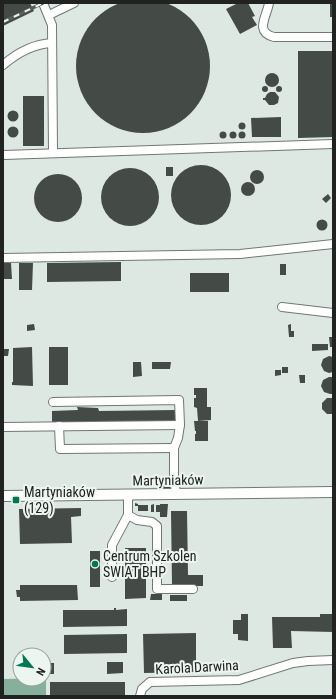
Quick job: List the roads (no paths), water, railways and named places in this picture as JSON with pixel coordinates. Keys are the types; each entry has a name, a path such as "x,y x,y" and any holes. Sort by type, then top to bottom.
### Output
{"main road":[{"name":"Martyniaków","path":"3,496 333,492"}],"street":[{"path":"43,3 52,25 53,153"},
{"path":"48,15 74,3"},
{"path":"269,3 263,25 267,34 274,37 333,37"},
{"path":"3,64 16,54 52,43"},
{"path":"4,155 333,144"},
{"path":"3,258 240,254 333,244"},
{"path":"282,307 333,313"},
{"path":"53,402 179,400 180,425 178,438 174,448 174,477 176,494"},
{"path":"3,427 180,425"},
{"path":"59,426 60,449 174,448"},
{"path":"112,577 112,545 128,515 128,495"},
{"path":"128,515 137,520 152,522 157,526 157,589 193,589"},
{"name":"Karola Darwina","path":"140,696 142,689 150,682 220,684 239,680 292,663 333,660"}],"railway":[{"path":"3,22 43,3"}],"place":[{"name":"Martyniaków (129)","path":"16,500"},
{"name":"Centrum Szkolen SWIAT BHP","path":"95,564"}]}
